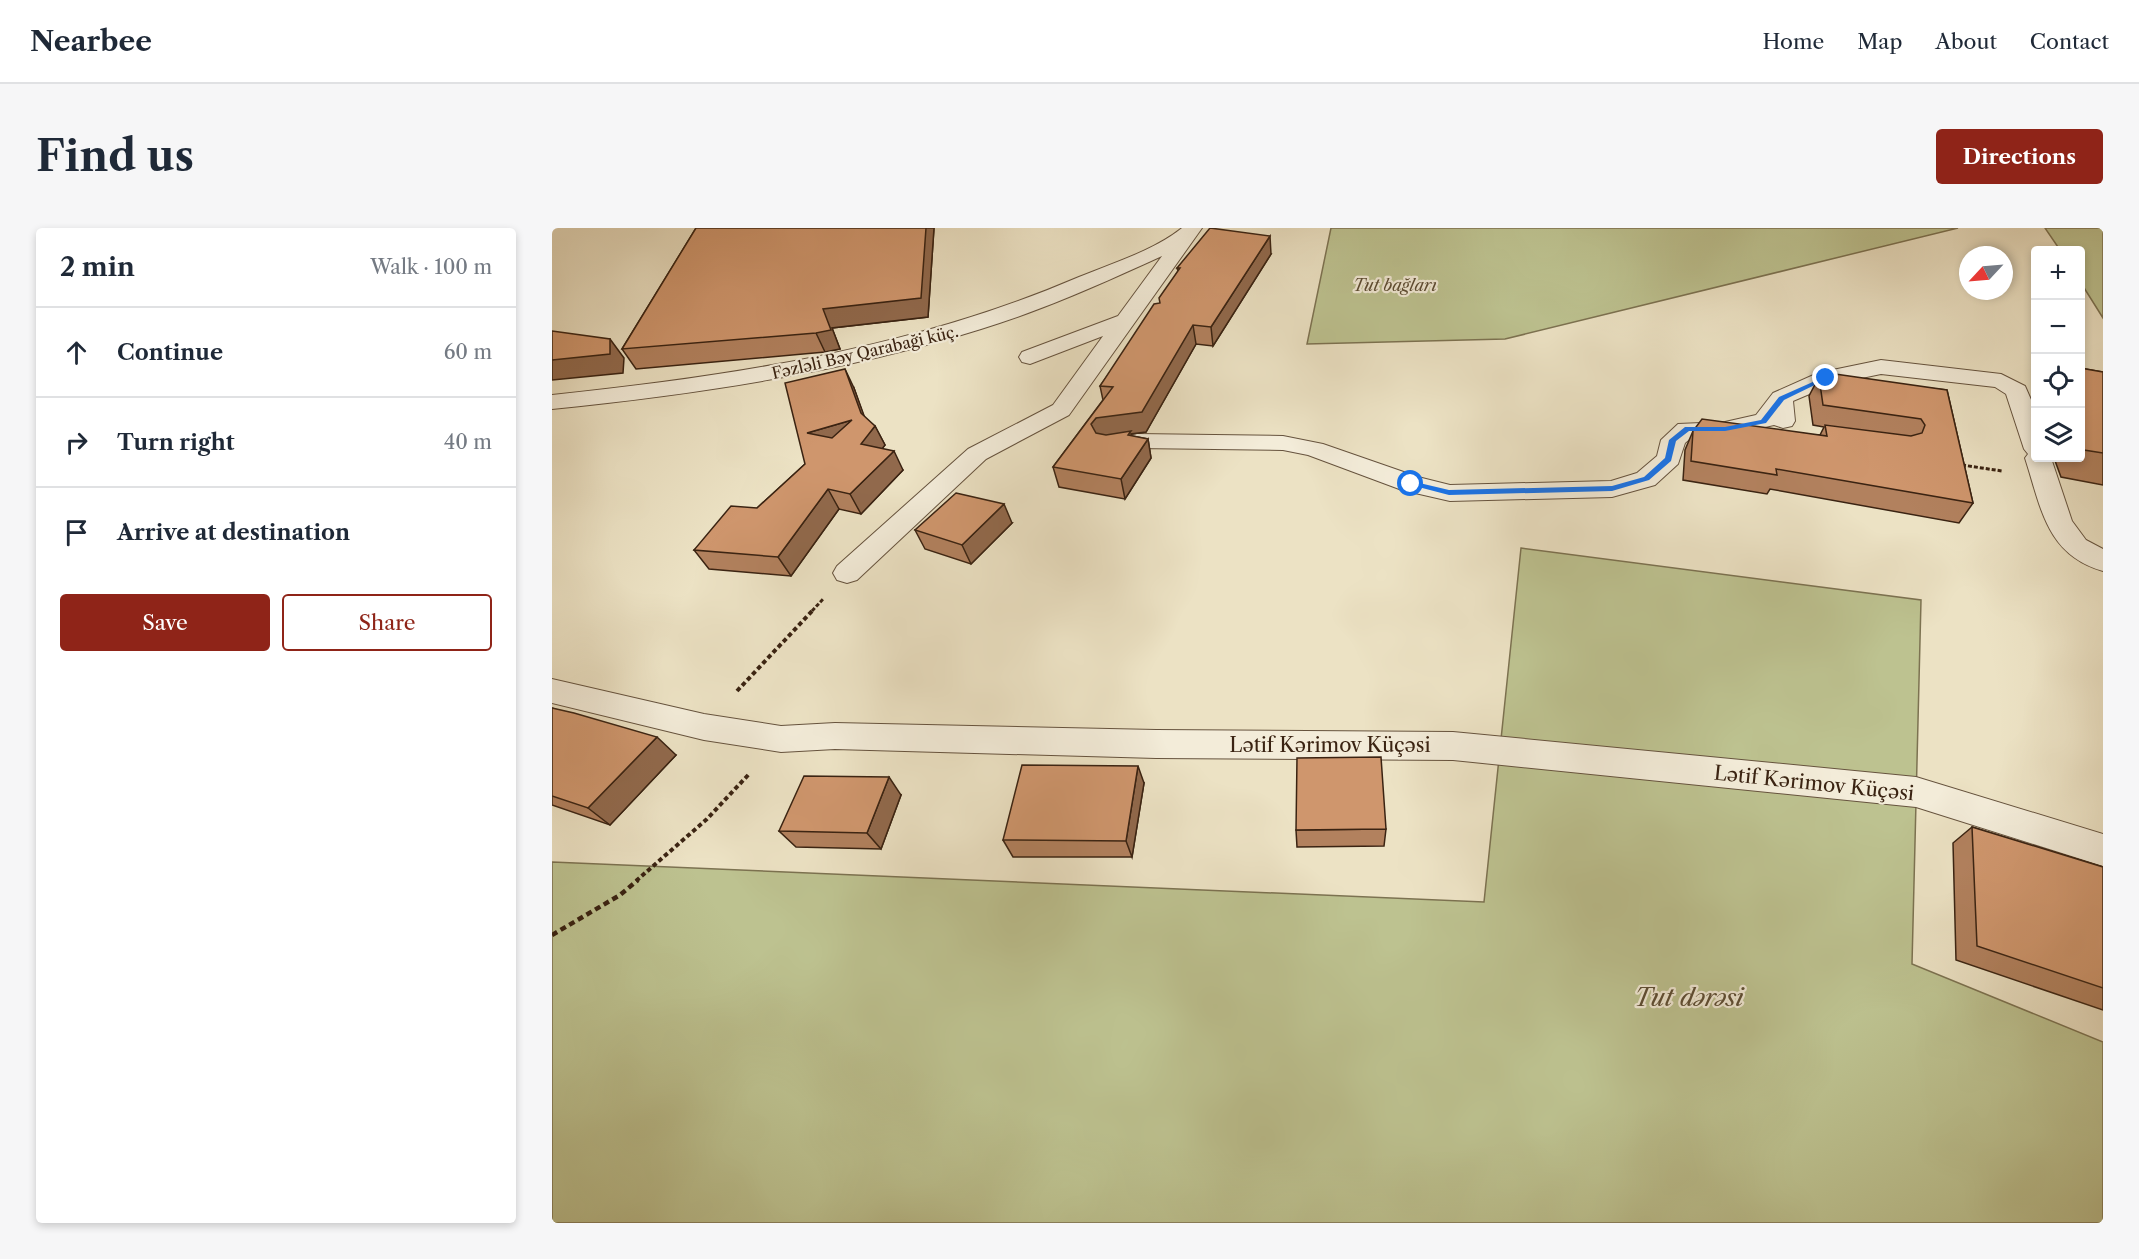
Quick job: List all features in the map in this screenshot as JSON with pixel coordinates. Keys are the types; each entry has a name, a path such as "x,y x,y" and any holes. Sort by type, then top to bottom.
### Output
{"street":[{"path":"847,573 977,454 1061,410 1191,230"},
{"name":"Fəzləli Bəy Qarabaği küç.","path":"552,402 661,392 803,369 935,338 1061,295 1191,230"},
{"path":"1030,357 1126,320"},
{"path":"1110,445 1157,441 1283,443 1314,449 1411,484 1449,493 1612,489 1646,479 1669,459 1673,440 1687,429 1725,429 1764,421 1781,398 1826,378 1881,367 2001,381 2017,391 2031,434"},
{"path":"1781,398 1784,431 1807,434"},
{"path":"2041,467 2059,522 2076,547 2103,561"},
{"name":"Lətif Kərimov Küçəsi","path":"552,691 704,727 781,739 835,736 1156,744 1453,746 1916,792 2103,850"}],"path":[{"path":"1957,462 1966,467 2041,467"},
{"path":"704,727 847,573"},
{"path":"552,935 620,895 707,819 781,739"}],"green space":[{"name":"Tut bağları","path":"1331,228 1958,228 1505,339 1307,344"},
{"path":"2045,228 2103,228 2103,318 2085,289 2085,246 2057,246"},
{"name":"Tut dərəsi","path":"1521,548 1921,600 1912,964 2103,1042 2103,1223 552,1223 552,862 1484,902"}],"building":[{"path":"696,228 926,228 921,298 823,309 831,330 816,333 622,349"},
{"path":"1210,228 1270,236 1211,327 1193,325 1142,412 1096,418 1091,424 1096,433 1106,435 1131,431 1128,435 1148,439 1121,479 1053,467 1113,387 1100,386 1154,304 1160,303 1159,298 1180,268 1177,268"},
{"path":"552,331 610,339 610,354 552,360"},
{"path":"845,369 861,413 875,426 861,444 894,451 850,494 828,489 778,557 694,550 731,506 757,508 805,464 785,383","holes":["852,420 832,438 807,433"]},
{"path":"2085,369 2103,372 2103,453 2085,450"},
{"path":"1828,373 1947,390 1973,503 1776,469 1777,475 1691,461 1693,431 1702,419 1827,436 1825,425 1911,436 1922,433 1925,425 1921,419 1823,405 1819,377"},
{"path":"956,493 1004,504 962,545 915,530"},
{"path":"552,708 657,737 588,808 552,796"},
{"path":"1381,757 1386,829 1296,830 1297,758"},
{"path":"1022,765 1138,766 1126,841 1003,840"},
{"path":"804,776 889,777 867,833 779,831"},
{"path":"1972,827 2103,867 2103,988 1977,946"}],"route":[{"path":"1411,484 1449,493 1612,489 1646,479 1669,459 1673,440 1687,429 1725,429 1764,421 1781,398 1826,378"}]}
